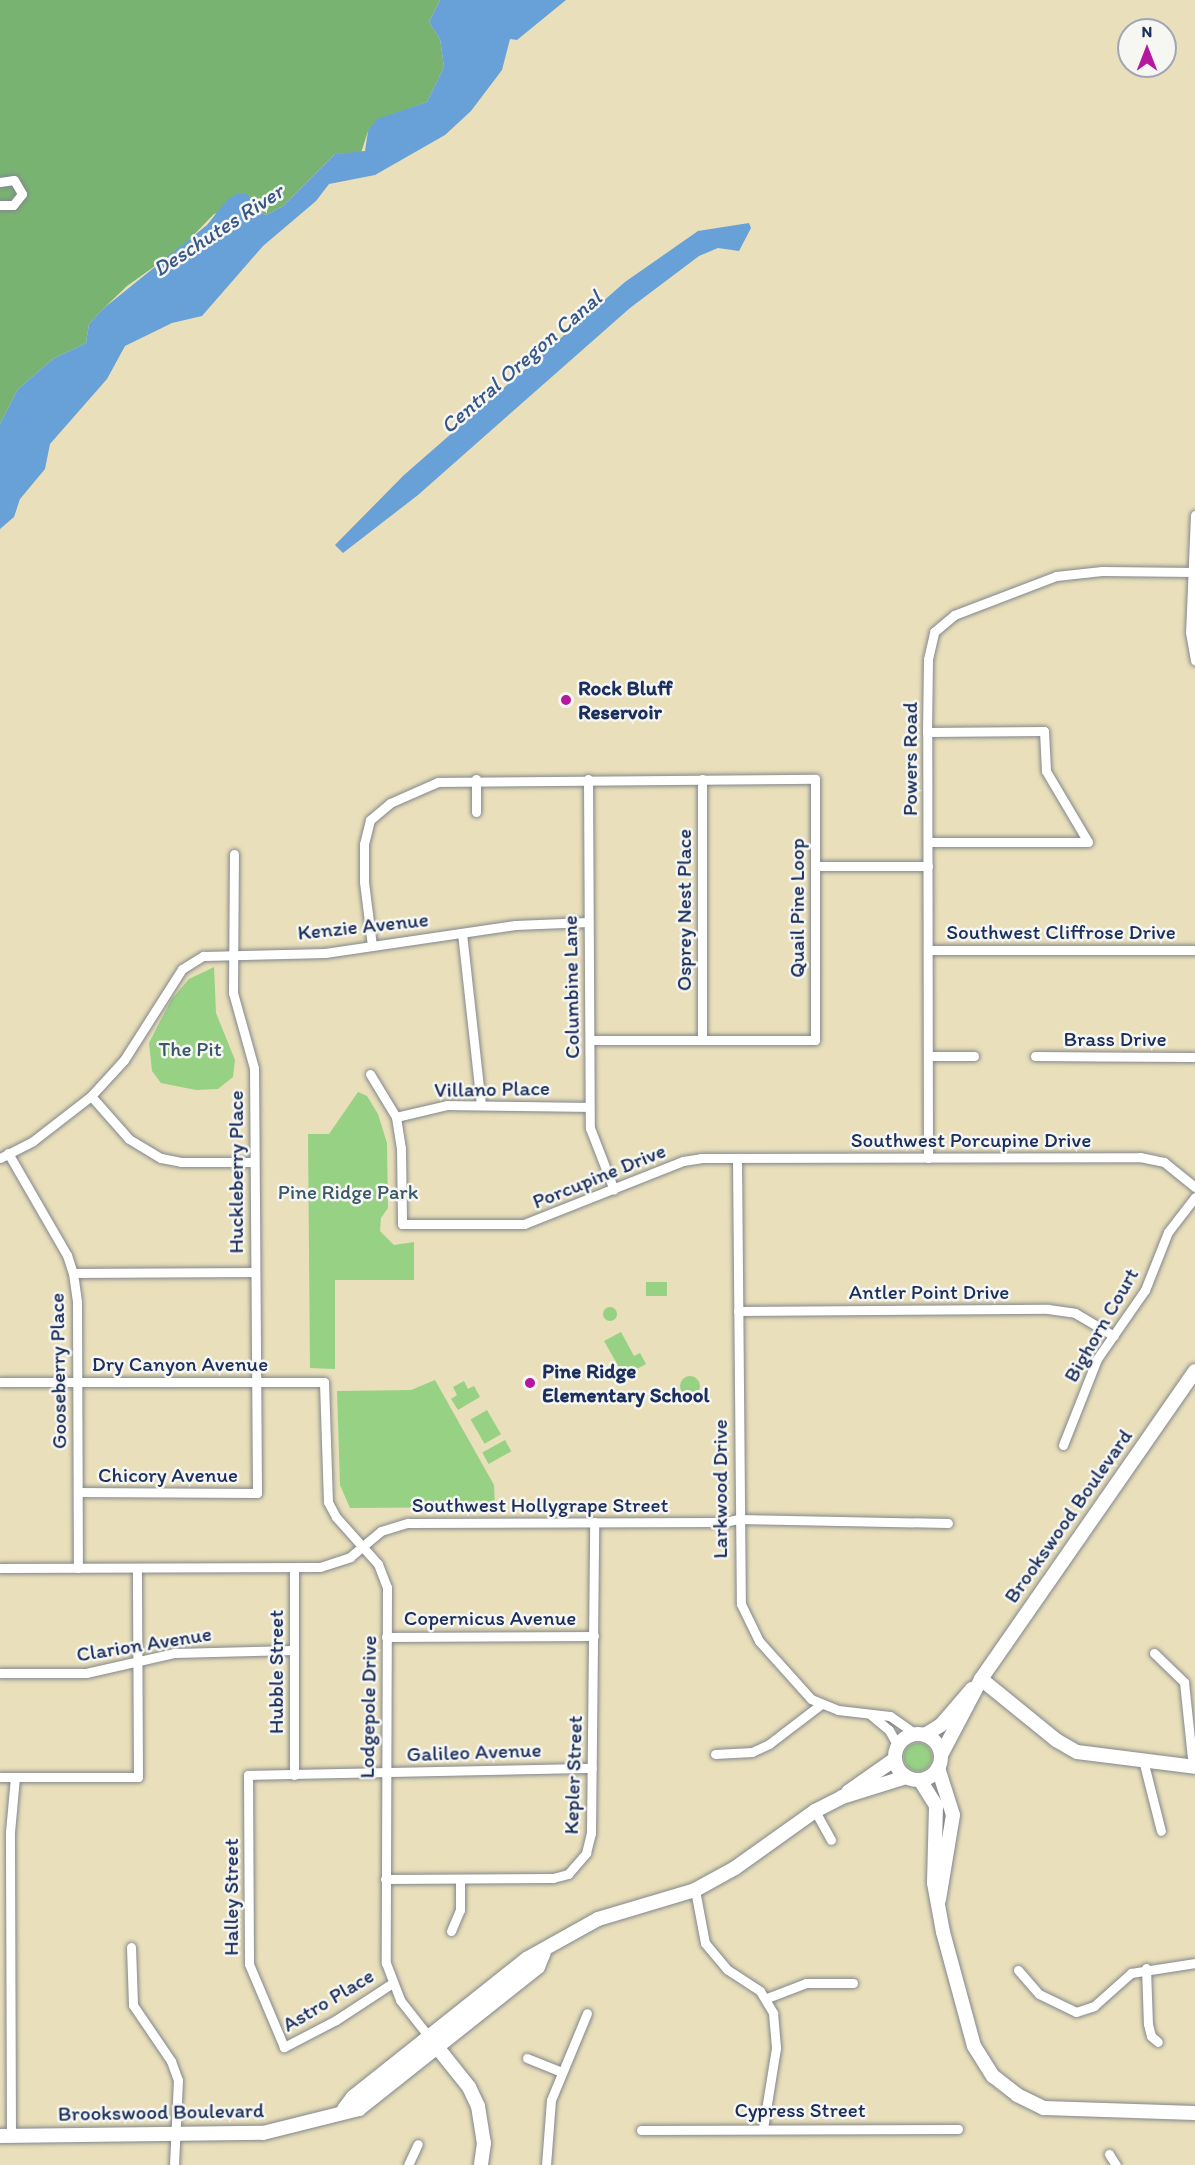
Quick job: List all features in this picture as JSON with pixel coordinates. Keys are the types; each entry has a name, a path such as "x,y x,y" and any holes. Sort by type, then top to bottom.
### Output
{"main road":[{"name":"Brookswood Boulevard","path":"4,2134 271,2132 309,2124 344,2109 359,2109 434,2043 538,1966 544,1952 598,1919 695,1890 735,1868 815,1811 842,1797 921,1734 941,1725 979,1682 1195,1371"},
{"name":"Brookswood Boulevard","path":"842,1797 913,1779 940,1762 979,1682"},
{"path":"979,1682 1067,1747 1088,1754 1194,1767"},
{"path":"921,1734 936,1743 953,1815 938,1902"},
{"path":"896,1752 913,1779 936,1806 934,1883 974,2046 983,2063 1006,2088 1029,2102 1060,2110 1195,2113"},
{"path":"434,2043 469,2087 477,2106 484,2143 481,2165"}],"street":[{"path":"0,182 14,180 22,194 14,205 0,205"},
{"path":"1195,515 1190,632 1195,661"},
{"name":"Powers Road","path":"928,1158 927,732 929,644 941,622 1056,576 1102,571 1193,572"},
{"path":"927,732 1044,731 1046,771 1088,842 927,842"},
{"path":"476,779 476,812"},
{"name":"Quail Pine Loop","path":"372,946 364,882 364,844 370,820 390,803 438,782 476,779 815,779 815,1040 590,1040"},
{"name":"Columbine Lane","path":"588,779 589,1107 593,1141 614,1190"},
{"name":"Osprey Nest Place","path":"702,779 702,1040"},
{"name":"Huckleberry Place","path":"234,854 232,953 234,1008 248,1041 254,1068 257,1493"},
{"path":"815,866 928,866"},
{"name":"Kenzie Avenue","path":"4,1156 61,1122 92,1096 124,1060 182,969 203,956 232,953 325,953 515,925 588,921"},
{"path":"462,933 481,1105"},
{"name":"Southwest Cliffrose Drive","path":"928,950 1195,950"},
{"path":"928,1056 974,1056"},
{"name":"Brass Drive","path":"1035,1056 1195,1057"},
{"path":"370,1074 396,1117"},
{"path":"92,1096 129,1139 162,1158 180,1162 253,1161"},
{"name":"Villano Place","path":"396,1117 428,1107 481,1105 589,1107"},
{"name":"Porcupine Drive","path":"396,1117 401,1148 402,1224 524,1224 683,1161 737,1158"},
{"name":"Gooseberry Place","path":"4,1156 73,1273 77,1302 78,1568"},
{"name":"Southwest Porcupine Drive","path":"737,1158 1140,1157 1164,1162 1195,1187"},
{"name":"Larkwood Drive","path":"737,1158 739,1585 746,1620 766,1649 820,1705"},
{"name":"Bighorn Court","path":"1063,1445 1088,1376 1145,1290 1168,1232 1195,1197"},
{"path":"73,1273 254,1272"},
{"name":"Antler Point Drive","path":"738,1311 1048,1309 1075,1313 1114,1336"},
{"name":"Dry Canyon Avenue","path":"0,1382 324,1382"},
{"name":"Lodgepole Drive","path":"324,1382 327,1502 336,1517 378,1564 387,1587 384,1940 391,1984 434,2043"},
{"name":"Chicory Avenue","path":"78,1492 257,1493"},
{"name":"Southwest Hollygrape Street","path":"0,1568 294,1569 337,1563 381,1531 408,1523 723,1522 738,1519 948,1523"},
{"name":"Kepler Street","path":"385,1879 553,1878 568,1874 586,1853 591,1833 594,1522"},
{"path":"0,1777 138,1777 137,1568"},
{"name":"Hubble Street","path":"294,1569 294,1774"},
{"name":"Copernicus Avenue","path":"386,1637 594,1636"},
{"name":"Clarion Avenue","path":"0,1673 86,1673 202,1650 293,1650"},
{"path":"1154,1653 1184,1682 1194,1767"},
{"path":"715,1754 752,1752 769,1744 820,1705 890,1716 921,1734"},
{"path":"869,1714 889,1730 896,1752"},
{"path":"1143,1760 1161,1831"},
{"name":"Galileo Avenue","path":"248,1774 592,1768"},
{"name":"Halley Street","path":"248,1774 249,1964 284,2047"},
{"path":"4,2134 11,2050 10,1825 15,1777"},
{"path":"815,1811 831,1840"},
{"path":"451,1931 460,1911 460,1879"},
{"path":"695,1890 705,1943 728,1970 767,1998 773,2013 776,2048 763,2128"},
{"path":"0,1930 11,1930"},
{"path":"130,1947 133,2005 171,2061 178,2080 178,2134 174,2165"},
{"path":"1018,1970 1039,1994 1076,2012 1094,2007 1117,1981 1146,1968 1195,1963"},
{"path":"1146,1968 1148,2024 1150,2036 1158,2042"},
{"path":"767,1998 806,1983 853,1983"},
{"name":"Astro Place","path":"284,2047 336,2020 391,1984"},
{"path":"546,2165 547,2117 561,2072 586,2013"},
{"path":"0,2050 11,2050"},
{"path":"527,2058 561,2072"},
{"name":"Cypress Street","path":"641,2130 958,2129"},
{"path":"408,2165 418,2144"},
{"path":"1109,2154 1116,2165"}],"green space":[{"path":"0,0 440,0 429,22 440,39 444,67 427,102 391,115 368,131 361,153 335,154 283,206 266,215 258,212 256,205 214,214 183,246 127,286 104,308 89,324 86,343 53,359 18,389 0,424"},
{"name":"The Pit","path":"214,967 216,1013 235,1060 233,1077 218,1089 196,1090 161,1083 152,1071 149,1043 171,1000 189,979"},
{"name":"Pine Ridge Park","path":"358,1092 367,1096 378,1114 387,1143 388,1208 381,1218 380,1231 394,1245 414,1242 414,1280 335,1280 335,1369 310,1368 308,1134 329,1134"},
{"path":"646,1282 667,1282 667,1296 646,1296"},
{"path":"607,1307 613,1307 617,1314 613,1321 607,1321 603,1317 603,1311"},
{"path":"621,1332 634,1356 640,1353 646,1364 624,1376 604,1341"},
{"path":"686,1376 694,1376 700,1382 700,1390 694,1396 686,1396 680,1390 680,1382"},
{"path":"435,1380 494,1485 495,1507 350,1508 340,1485 337,1391 411,1390"},
{"path":"464,1381 468,1389 474,1386 480,1397 458,1410 451,1399 457,1395 453,1387"},
{"path":"487,1410 501,1434 485,1444 471,1420"},
{"path":"505,1440 511,1451 489,1464 482,1453"},
{"path":"918,1743 928,1747 932,1757 928,1767 918,1771 908,1767 904,1757 908,1747"}],"water":[{"name":"Deschutes River","path":"440,0 566,0 517,40 510,39 502,70 471,111 445,135 375,175 329,184 316,201 263,246 202,316 172,323 125,346 107,379 50,444 45,469 20,499 14,517 0,529 0,424 18,389 53,359 86,343 89,324 104,308 207,225 226,201 236,194 247,194 258,212 266,215 283,206 335,154 365,151 368,131 377,119 427,102 444,67 440,39 429,22"},
{"path":"749,223 751,228 739,251 718,248 699,256 630,308 418,495 343,553 335,545 404,475 625,282 698,231"}],"place":[{"name":"Rock Bluff Reservoir","path":"566,700"},
{"name":"Pine Ridge Elementary School","path":"530,1383"}],"water label":[{"name":"Central Oregon Canal","path":"521,362"}]}
